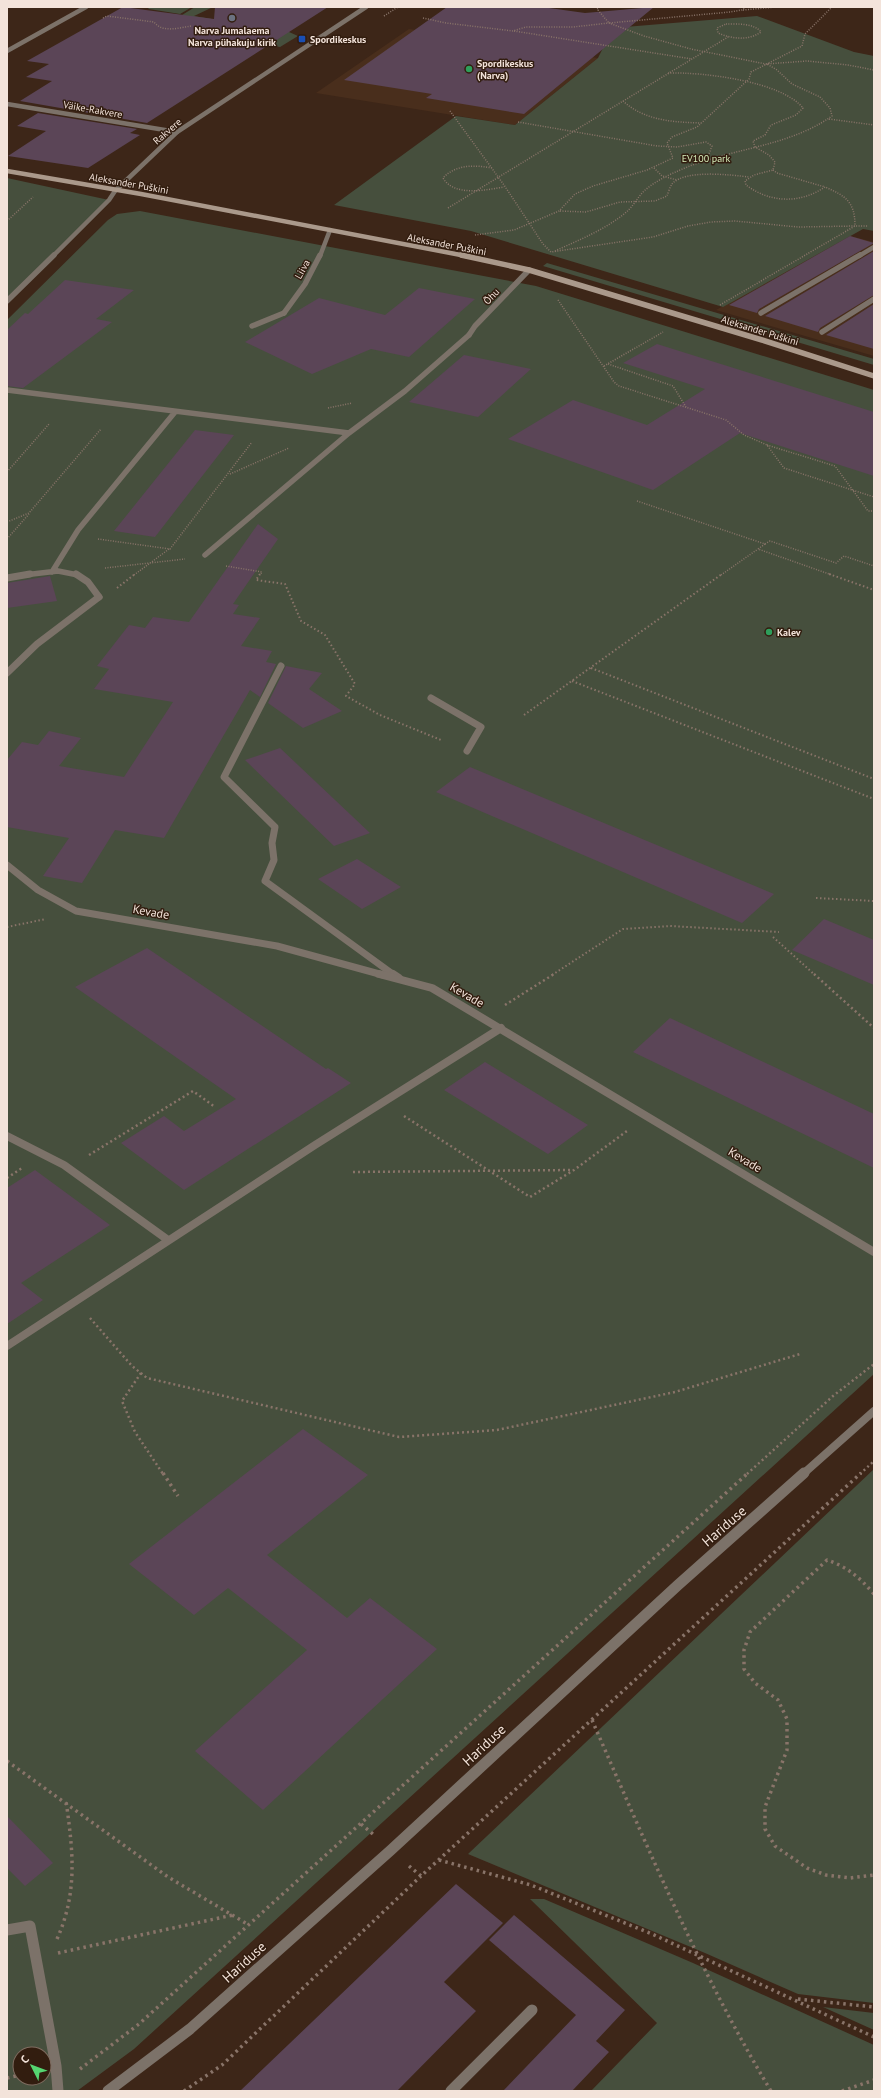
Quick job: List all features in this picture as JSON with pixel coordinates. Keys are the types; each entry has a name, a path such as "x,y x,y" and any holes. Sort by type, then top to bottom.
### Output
{"main road":[{"name":"Aleksander Puškini","path":"7,170 472,257 529,270 874,376"}],"street":[{"path":"7,51 86,7"},
{"name":"Rakvere","path":"7,301 109,200 115,191 177,132 366,7"},
{"name":"Väike-Rakvere","path":"7,104 177,132"},
{"name":"Liiva","path":"252,326 284,313 299,292 325,244 330,230"},
{"path":"761,313 874,247"},
{"name":"Õhu","path":"205,555 349,432 406,391 469,335 475,326 529,270"},
{"path":"822,332 874,299"},
{"path":"7,390 175,412 349,432"},
{"path":"52,572 74,536 175,412"},
{"path":"7,578 52,572 72,572 94,586 99,597 37,644 7,673"},
{"path":"282,666 224,777 275,827 272,843 274,860 265,881 401,980"},
{"path":"431,698 481,726 467,751"},
{"name":"Kevade","path":"7,865 38,890 76,911 277,946 432,988 874,1252"},
{"path":"7,1346 168,1240 501,1028"},
{"path":"7,1136 16,1142 45,1153 168,1240"},
{"name":"Hariduse","path":"108,2091 190,2028 391,1850 678,1585 874,1411"},
{"path":"7,1930 30,1926 58,2088"},
{"path":"451,2091 532,2010"}],"path":[{"path":"600,7 597,9 609,23 644,36 704,52 766,64 807,61 848,65 874,70"},
{"path":"742,10 746,7"},
{"path":"513,31 526,27 573,27 776,7"},
{"path":"560,211 575,194 592,186 654,168 672,158 670,147 667,143 672,137 697,127 702,123 747,81 751,72 793,52 802,46 805,34 832,7"},
{"path":"101,19 107,16 154,22 157,26 169,29 191,26"},
{"path":"423,18 446,23 513,31 692,59"},
{"path":"448,208 728,37 755,36 761,32 754,26 740,24 726,24 717,28 718,33 728,37"},
{"path":"551,252 607,226 626,212 648,188 666,177 707,160 802,132 832,116 831,108 824,98 784,80 781,73 766,64"},
{"path":"668,73 715,74 747,81 796,99 803,108 796,115 771,125 765,135 753,141 755,147 769,155 775,162 773,170"},
{"path":"623,101 639,113 653,117 667,120 702,123"},
{"path":"450,111 498,177 543,244 551,252"},
{"path":"828,119 874,125"},
{"path":"518,122 670,147 706,142 712,146 707,160"},
{"path":"492,169 480,167 460,168 446,174 444,182 449,185 476,191 504,188"},
{"path":"654,168 659,174 678,180"},
{"path":"825,187 813,195 800,198 775,198 762,196 752,191 746,186 745,181 749,177 759,172 773,170 777,173 825,187 839,192 851,201 855,214 855,226"},
{"path":"469,236 514,230 560,211 586,212 620,202 655,202 667,196 672,184 678,180 692,176 713,174 749,177"},
{"path":"7,221 36,194"},
{"path":"551,252 653,237 688,226 711,222 735,221 798,227 874,227"},
{"path":"719,305 855,226"},
{"path":"562,299 555,297 614,382 619,386 726,420 734,424 744,435 767,445 835,466 839,469 868,511 874,511"},
{"path":"656,330 669,333"},
{"path":"604,366 663,331"},
{"path":"608,364 673,386 686,408"},
{"path":"99,597 115,589 170,549 228,476 268,422"},
{"path":"7,472 49,424"},
{"path":"7,539 101,430"},
{"path":"767,445 784,468 874,497"},
{"path":"228,476 292,446"},
{"path":"637,501 765,544"},
{"path":"7,522 29,513"},
{"path":"74,536 170,549"},
{"path":"524,715 770,541 836,563 844,556 874,566"},
{"path":"758,549 874,590"},
{"path":"72,572 152,561 192,560"},
{"path":"222,565 262,572 256,580 285,584 301,621 325,635 355,684 346,696 380,715 441,740"},
{"path":"590,668 874,779"},
{"path":"572,681 701,730 874,800"},
{"path":"816,898 874,901"},
{"path":"7,927 28,924 76,911"},
{"path":"484,1018 623,929 670,926 779,932"},
{"path":"773,938 874,1028"},
{"path":"68,1168 193,1091 215,1107"},
{"path":"383,1103 530,1197 574,1170 648,1116"},
{"path":"353,1172 574,1170"},
{"path":"75,1302 132,1366 147,1378 399,1437 497,1430 675,1392 800,1354"},
{"path":"58,2088 139,2024 833,1396 874,1364"},
{"path":"141,1373 122,1401 135,1432 178,1496"},
{"path":"184,2091 222,2065 421,1876 874,1461"},
{"path":"874,1594 859,1576 845,1565 827,1560 750,1632 744,1650 744,1669 756,1683 778,1700 787,1719 787,1750 765,1807 764,1828 775,1846 807,1868 826,1875 850,1878 874,1875"},
{"path":"592,1720 696,1954 755,2066 771,2091"},
{"path":"7,1761 66,1801 168,1877 249,1925"},
{"path":"48,1955 63,1927 72,1889 74,1852 66,1801"},
{"path":"361,1823 421,1876"},
{"path":"439,1860 531,1885 652,1934 795,1999 874,2037"},
{"path":"36,1958 233,1915"},
{"path":"795,1999 874,2007"},
{"path":"842,2091 874,2080"}],"shaded area":[{"name":"Spordikeskus (Narva)","path":"409,29 598,58 515,125 316,93"},
{"path":"850,236 874,242 874,356 716,310"}],"green space":[{"path":"147,7 192,7 180,14 149,9"},
{"path":"195,7 213,7 194,16 289,32 298,36 280,47 161,28"},
{"name":"EV100 park","path":"757,16 854,52 874,56 874,231 863,229 723,307 471,231 334,205 456,116 515,125 598,58 613,28"},
{"path":"7,178 109,200 7,301"},
{"path":"140,211 536,286 874,390 874,1374 134,2049 77,2091 7,2091 7,320 108,220 117,214"},
{"path":"547,263 874,359 874,365 543,266"},
{"path":"874,1469 874,2003 798,1994 705,1953 468,1854"},
{"path":"530,1899 544,1899 693,1963 874,2045 874,2091 591,2091 657,2023"},
{"path":"823,2007 874,2013 874,2030"}],"building":[{"path":"123,7 214,19 215,7 328,7 147,123 20,101 52,81 26,77 49,64 27,61"},
{"name":"Spordikeskus (Narva)","path":"447,7 542,7 585,13 654,7 524,114 426,98 432,94 344,80"},
{"path":"38,113 137,129 130,133 140,135 88,168 8,156 46,131 17,126"},
{"path":"850,236 874,243 759,309 757,313 729,305"},
{"path":"874,251 874,295 820,328 818,332 765,316"},
{"path":"65,280 134,290 96,319 112,322 23,388 7,386 7,330 25,313 28,314"},
{"path":"419,288 475,299 409,357 371,349 312,374 245,342 319,298 385,315"},
{"path":"874,304 874,349 826,335"},
{"path":"657,344 874,412 874,476 740,433 653,490 508,439 573,400 647,425 705,389 623,363"},
{"path":"464,355 531,369 478,417 409,402"},
{"path":"195,430 234,435 155,537 114,531"},
{"path":"258,524 278,539 233,604 239,605 233,614 260,618 241,646 272,651 266,662 276,664 260,697 250,690 164,838 115,830 82,883 43,876 69,838 7,827 7,760 22,742 38,745 49,731 81,738 59,766 124,777 173,702 94,689 109,669 97,666 129,625 145,628 153,617 189,622"},
{"path":"50,576 57,601 7,608 7,583"},
{"path":"286,666 322,673 309,689 342,711 303,728 268,703"},
{"path":"280,748 370,833 334,846 245,760"},
{"path":"470,767 774,894 742,923 436,792"},
{"path":"357,859 401,887 362,909 318,879"},
{"path":"824,919 874,940 874,985 792,950"},
{"path":"147,948 326,1069 328,1068 351,1083 184,1190 121,1143 164,1116 184,1131 236,1099 75,987"},
{"path":"670,1018 874,1114 874,1168 633,1052"},
{"path":"485,1062 588,1125 548,1154 444,1090"},
{"path":"35,1170 110,1225 21,1283 43,1300 7,1324 7,1188"},
{"path":"303,1429 368,1475 267,1555 347,1618 370,1598 437,1649 263,1810 195,1751 307,1650 228,1588 194,1615 129,1564"},
{"path":"7,1816 53,1863 25,1886 7,1868"},
{"path":"456,1884 503,1923 444,1982 476,2011 397,2091 240,2091"},
{"path":"514,1915 625,2010 596,2041 609,2052 572,2091 503,2091 576,2015 489,1940"}],"place":[{"name":"Narva Jumalaema Narva pühakuju kirik","path":"232,18"},
{"name":"Spordikeskus","path":"302,39"},
{"name":"Spordikeskus (Narva)","path":"469,69"},
{"name":"Kalev","path":"769,632"}]}
